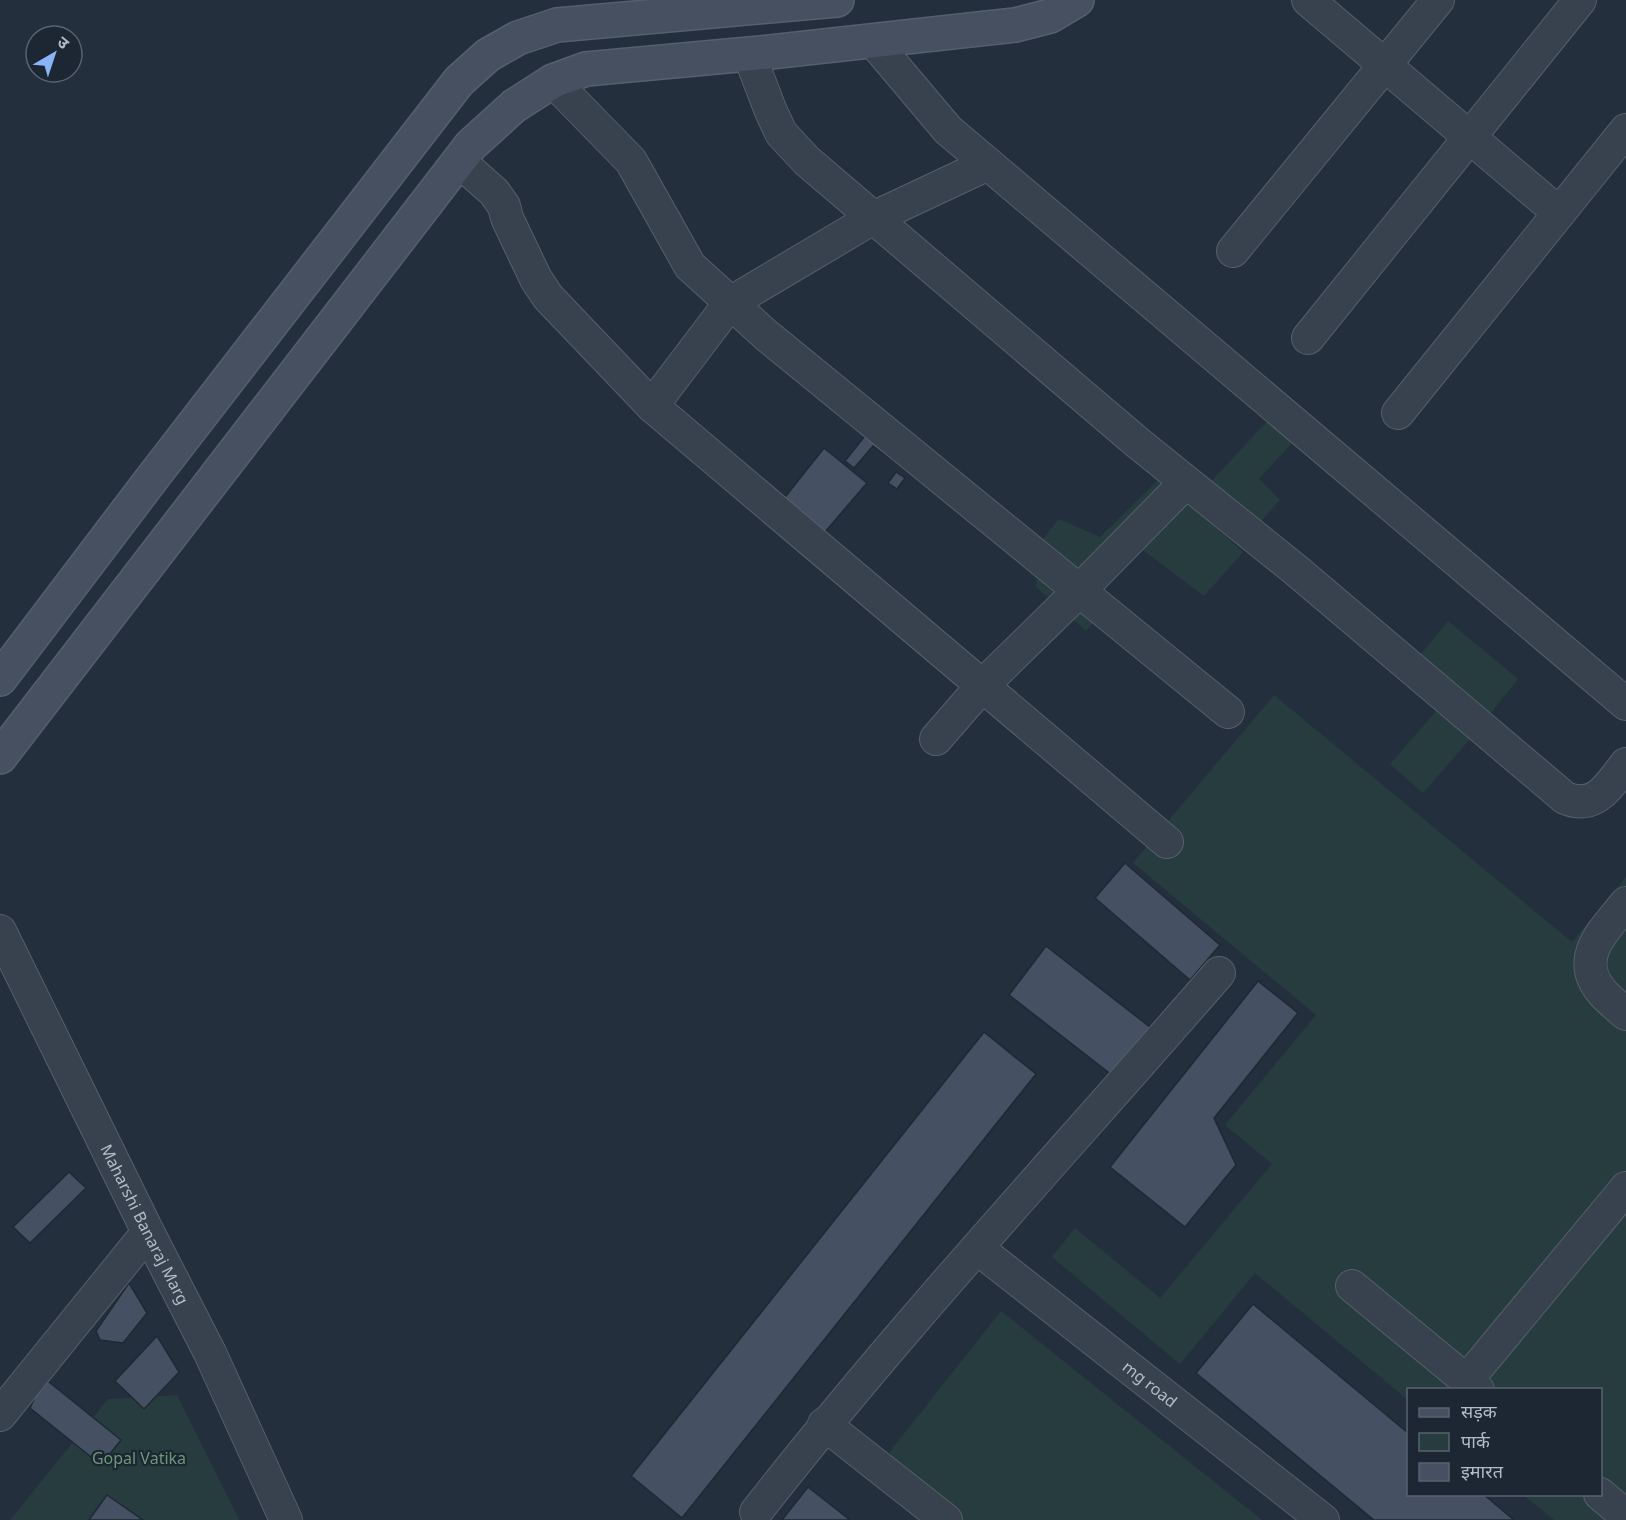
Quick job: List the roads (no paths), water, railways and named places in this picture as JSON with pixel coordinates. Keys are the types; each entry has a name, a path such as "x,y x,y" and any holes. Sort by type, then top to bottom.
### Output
{"street":[{"path":"0,679 459,81 488,55 518,38 556,25 837,0"},
{"path":"0,757 459,161 471,146 514,106 553,81 586,69 1015,25 1050,16 1077,0"},
{"path":"1308,0 1559,213"},
{"path":"1233,250 1438,0"},
{"path":"1308,338 1580,0"},
{"path":"873,41 948,130 1626,704"},
{"path":"749,54 781,133 807,161 1129,436 1297,571 1564,798 1577,803 1602,794 1626,764"},
{"path":"553,81 631,161 690,266 766,335 1228,712"},
{"path":"1398,412 1626,130"},
{"path":"459,161 499,199 536,279 548,297 651,406 1167,842"},
{"path":"651,406 730,303 873,218 988,164"},
{"path":"936,739 982,686 1186,482"},
{"path":"1626,903 1593,946 1590,960 1593,978 1626,1014"},
{"name":"Maharshi Banaraj Marg","path":"0,931 210,1353 286,1520"},
{"path":"756,1512 824,1425 976,1248 1219,973"},
{"path":"1352,1286 1472,1385 1626,1188"},
{"path":"0,1415 148,1232"},
{"name":"mg road","path":"976,1248 1323,1520"},
{"path":"824,1425 946,1520"},
{"path":"1602,1496 1626,1516"}],"park label":[{"name":"Gopal Vatika","path":"139,1458"}]}
